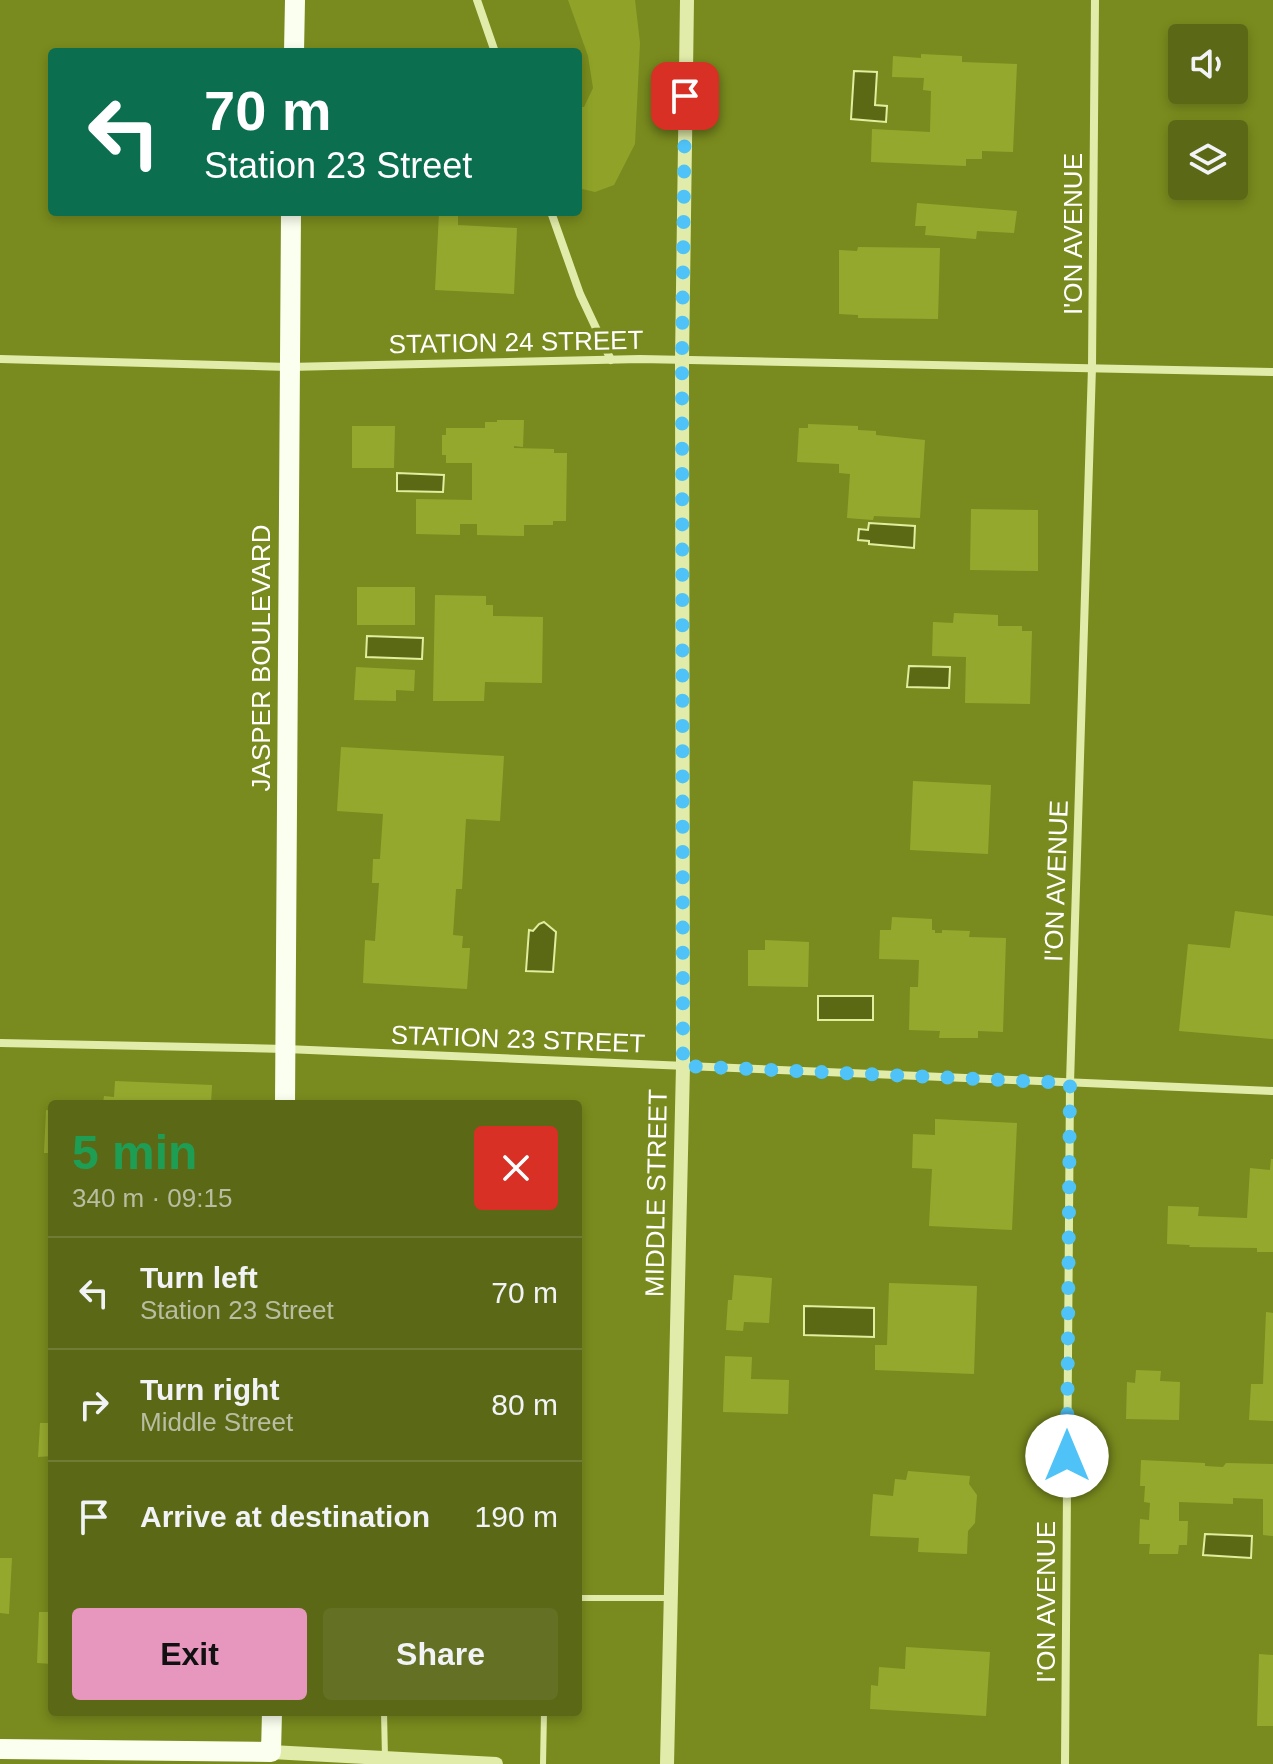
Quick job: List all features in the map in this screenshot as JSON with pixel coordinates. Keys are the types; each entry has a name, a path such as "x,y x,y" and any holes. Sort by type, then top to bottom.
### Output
{"main road":[{"path":"294,48 295,0"},
{"name":"JASPER BOULEVARD","path":"285,1100 291,216"},
{"path":"0,1749 271,1758 272,1716"}],"street":[{"path":"477,0 494,48"},
{"name":"MIDDLE STREET","path":"667,1764 683,1066 682,360 687,0"},
{"name":"I'ON AVENUE","path":"1065,1764 1070,1083 1092,367 1095,0"},
{"path":"552,216 580,294 611,360"},
{"name":"STATION 24 STREET","path":"0,359 288,367 682,360 1273,372"},
{"name":"STATION 23 STREET","path":"0,1043 286,1049 1273,1091"},
{"path":"271,1758 385,1758 496,1764"}],"lane":[{"path":"582,1598 671,1598"},
{"path":"384,1716 385,1758"},
{"path":"543,1764 544,1716"}],"shaded area":[{"path":"568,0 635,0 640,43 635,144 614,185 595,192 582,189 582,107 593,88 588,56"},
{"path":"854,71 877,72 875,105 887,106 886,122 851,119"},
{"path":"397,473 444,475 443,492 397,491"},
{"path":"869,523 915,526 914,548 869,544 869,541 858,540 859,529 868,530"},
{"path":"367,636 423,638 422,659 366,657"},
{"path":"909,666 950,667 949,688 907,687"},
{"path":"544,922 556,932 553,972 526,971 529,930 533,931"},
{"path":"818,996 873,996 873,1020 818,1020"},
{"path":"804,1306 874,1308 874,1337 804,1335"},
{"path":"1205,1534 1252,1536 1251,1558 1203,1555"}],"building":[{"path":"921,54 962,56 962,62 1017,64 1013,152 982,151 982,159 966,159 966,166 871,162 872,129 930,132 931,91 923,90 924,78 892,77 893,56 921,58"},
{"path":"917,203 1017,211 1014,233 977,231 976,239 925,235 926,226 915,226"},
{"path":"439,216 458,216 458,225 517,228 514,294 435,290"},
{"path":"858,247 940,248 938,319 858,318 858,315 839,314 839,250 857,251"},
{"path":"524,420 523,447 514,448 554,449 554,453 567,453 566,521 553,521 553,525 524,525 524,536 477,535 477,524 460,524 460,535 416,534 416,499 472,500 472,463 446,463 446,455 442,455 442,435 446,435 446,428 485,428 485,422"},
{"path":"808,424 858,426 858,430 876,431 876,435 925,440 920,518 847,518 850,474 839,473 839,464 797,462 799,428 808,428"},
{"path":"352,426 395,426 394,468 352,468"},
{"path":"971,509 1038,510 1038,571 970,570"},
{"path":"357,587 415,587 415,625 357,625"},
{"path":"435,595 486,596 486,605 493,605 493,616 543,617 542,683 485,682 484,701 433,701"},
{"path":"954,613 998,615 998,626 1022,626 1022,631 1032,631 1030,704 965,703 966,657 932,656 933,622 953,623"},
{"path":"356,667 415,670 414,691 396,690 396,701 354,700"},
{"path":"341,747 504,756 500,821 466,819 462,889 456,889 453,935 463,936 462,948 470,948 467,989 363,983 365,940 375,941 379,883 372,883 373,859 380,859 383,814 337,811"},
{"path":"913,781 991,785 988,854 910,850"},
{"path":"1235,911 1273,916 1273,1039 1179,1031 1188,944 1230,948"},
{"path":"892,917 932,919 935,933 942,933 942,930 970,931 969,937 1006,938 1003,1032 978,1031 978,1038 939,1038 940,1031 909,1030 910,987 918,987 919,960 879,959 880,930 891,930"},
{"path":"765,940 809,942 808,987 748,986 748,950 765,950"},
{"path":"115,1081 212,1085 211,1100 104,1100 104,1096 114,1097"},
{"path":"46,1110 48,1153 44,1153"},
{"path":"935,1119 1017,1123 1012,1230 929,1226 932,1169 912,1168 913,1134 935,1135"},
{"path":"1271,1159 1273,1252 1257,1252 1257,1248 1167,1244 1168,1206 1199,1207 1198,1216 1247,1218 1250,1168 1270,1170"},
{"path":"734,1275 772,1278 769,1323 744,1322 743,1331 726,1330"},
{"path":"889,1283 977,1286 974,1374 875,1370 875,1345 887,1345"},
{"path":"1266,1312 1273,1313 1273,1421 1249,1420 1251,1384 1263,1384"},
{"path":"725,1356 752,1357 751,1379 789,1380 788,1414 723,1412"},
{"path":"1136,1370 1161,1371 1160,1381 1180,1382 1179,1420 1126,1419 1127,1382 1135,1383"},
{"path":"40,1423 48,1423 48,1456 38,1457"},
{"path":"1141,1460 1205,1463 1205,1466 1223,1467 1226,1463 1273,1464 1273,1536 1263,1535 1263,1499 1233,1498 1233,1504 1179,1502 1179,1521 1188,1521 1187,1545 1179,1545 1178,1554 1149,1554 1150,1544 1139,1544 1140,1519 1149,1520 1150,1503 1144,1502 1145,1486 1140,1486"},
{"path":"908,1471 970,1476 969,1484 977,1495 975,1523 968,1531 967,1554 918,1552 919,1538 870,1536 873,1494 893,1496 895,1479 906,1480"},
{"path":"0,1558 12,1558 9,1614 0,1613"},
{"path":"39,1612 48,1612 48,1664 37,1663"},
{"path":"906,1647 990,1652 986,1716 870,1709 871,1685 878,1686 879,1667 905,1669"},
{"path":"1259,1654 1273,1655 1273,1726 1257,1726"}],"route":[{"path":"685,96 682,360 683,1066 1070,1083 1067,1456"}]}
